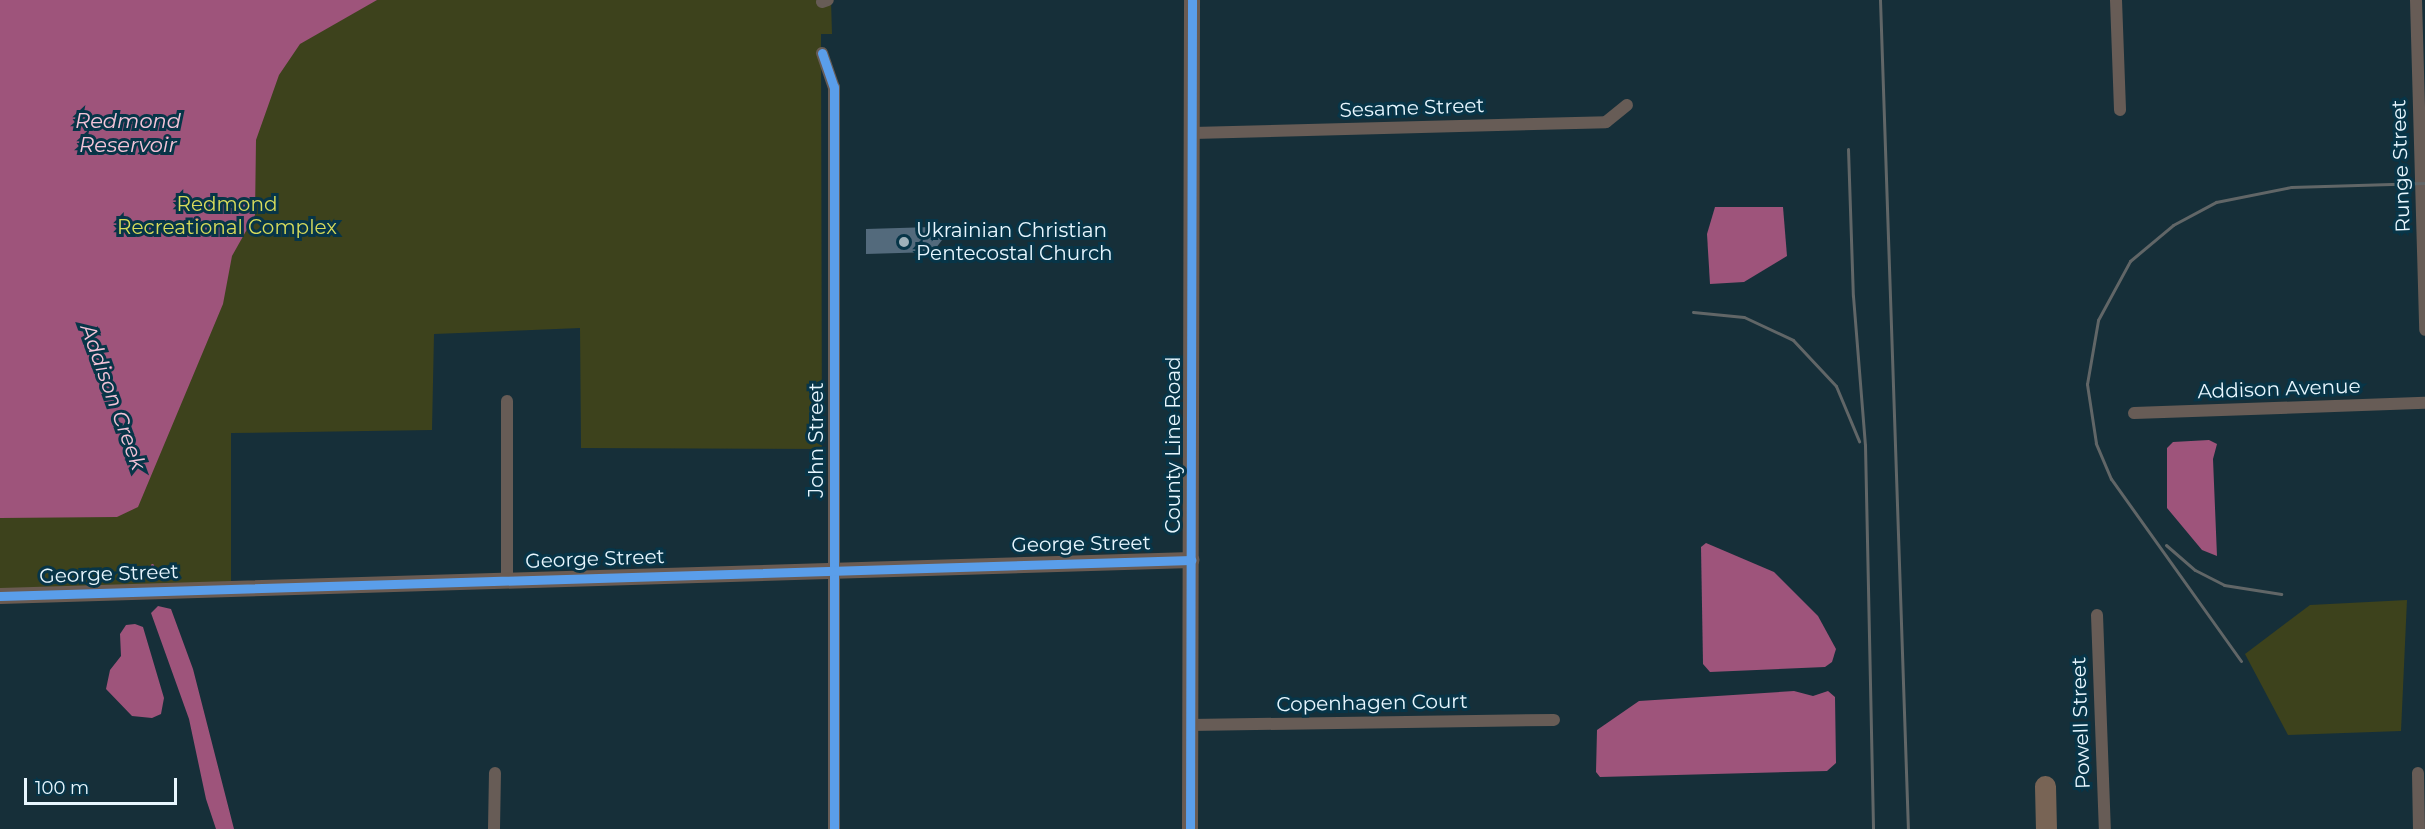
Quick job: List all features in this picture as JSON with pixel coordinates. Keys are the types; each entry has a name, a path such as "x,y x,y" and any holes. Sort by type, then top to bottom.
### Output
{"highway":[{"path":"2045,786 2046,829"}],"street":[{"name":"County Line Road","path":"1190,829 1192,0"},
{"path":"2116,0 2120,110"},
{"name":"Runge Street","path":"2416,0 2425,330"},
{"name":"John Street","path":"822,53 834,87 834,829"},
{"name":"Sesame Street","path":"1193,133 1606,122 1627,105"},
{"path":"507,401 507,580"},
{"name":"Addison Avenue","path":"2134,413 2425,403"},
{"name":"George Street","path":"0,596 834,568 1191,560"},
{"name":"Powell Street","path":"2097,615 2105,829"},
{"name":"Copenhagen Court","path":"1190,725 1554,720"},
{"path":"2418,772 2419,829"},
{"path":"494,829 495,773"}],"green space":[{"name":"Redmond Recreational Complex","path":"0,0 831,0 832,34 821,34 822,449 581,448 580,328 434,334 432,430 231,433 231,584 0,590"},
{"path":"2407,600 2401,731 2288,735 2245,654 2310,605"}],"water":[{"name":"Redmond Reservoir","path":"0,0 377,0 300,44 279,75 256,140 255,215 232,256 223,304 138,507 117,517 0,518"},
{"path":"1715,207 1783,207 1787,256 1744,282 1710,284 1707,234"},
{"path":"2209,440 2217,444 2213,459 2217,556 2202,550 2167,508 2167,448 2173,442"},
{"path":"1706,543 1774,572 1818,616 1836,649 1832,662 1825,667 1710,672 1703,664 1701,547"},
{"path":"158,606 171,609 193,669 234,829 216,829 206,799 189,719 151,613"},
{"path":"135,624 143,627 164,698 161,714 152,718 132,716 106,689 110,670 121,656 120,634 126,625"},
{"path":"1794,691 1813,696 1828,691 1835,697 1836,763 1827,771 1600,777 1596,772 1597,730 1639,701"}],"building":[{"name":"Ukrainian Christian Pentecostal Church","path":"932,227 942,240 933,252 866,254 866,229"}],"waterway":[{"name":"Addison Creek","path":"152,565 156,577"}],"railway":[{"path":"1880,0 1908,829"},
{"path":"1848,149 1853,296 1865,445 1873,829"},
{"path":"2241,661 2111,479 2096,443 2087,384 2098,320 2130,261 2173,225 2216,202 2291,187 2425,183"},
{"path":"1693,312 1744,317 1793,340 1836,386 1859,441"},
{"path":"2166,545 2195,570 2224,585 2281,594"}],"cycle path":[{"path":"1190,829 1192,0"},
{"path":"822,53 834,87 834,829"},
{"path":"0,596 1191,560"}],"place":[{"name":"Ukrainian Christian Pentecostal Church","path":"904,242"}]}
